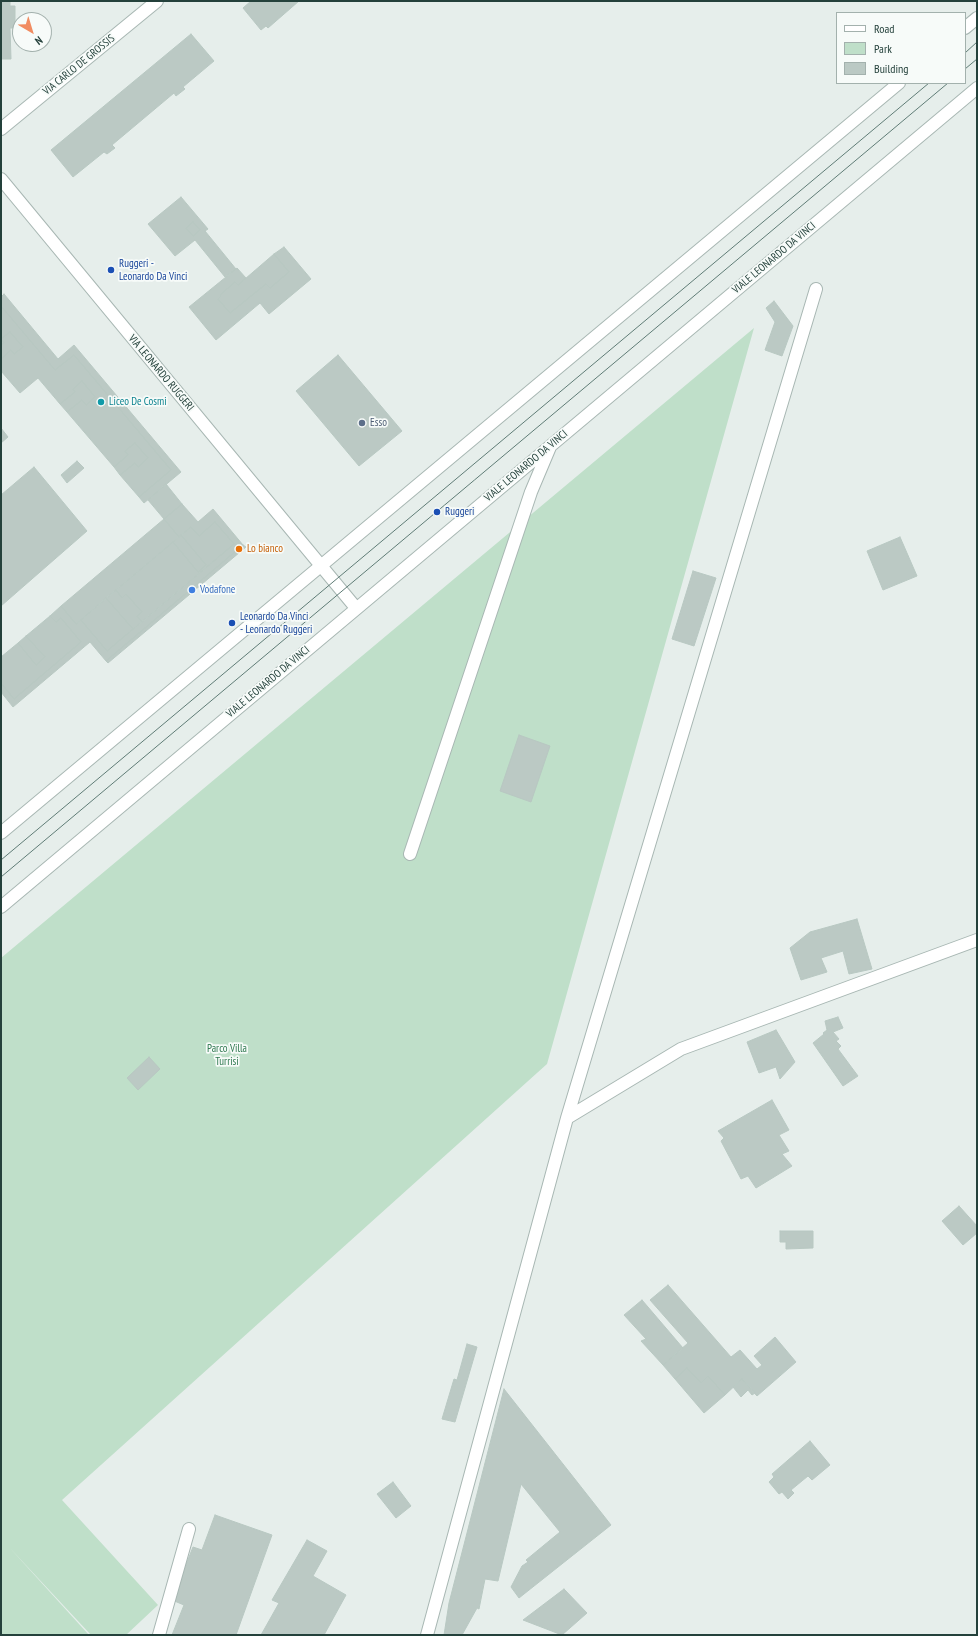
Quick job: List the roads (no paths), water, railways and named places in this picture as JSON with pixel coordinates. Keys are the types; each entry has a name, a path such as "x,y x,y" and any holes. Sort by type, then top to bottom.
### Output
{"street":[{"name":"VIA CARLO DE GROSSIS","path":"1,129 157,1"},
{"path":"966,27 977,18"},
{"path":"1,833 898,84"},
{"name":"VIALE LEONARDO DA VINCI","path":"1,907 977,88"},
{"name":"VIA LEONARDO RUGGERI","path":"1,179 356,608"},
{"path":"427,1635 567,1118 816,289"},
{"path":"410,854 531,492 551,445"},
{"path":"567,1118 681,1049 977,940"},
{"path":"159,1635 189,1529"}],"tram line":[{"path":"966,52 977,42"},
{"path":"966,68 977,59"},
{"path":"1,860 928,84"},
{"path":"1,877 947,84"}],"place":[{"name":"Ruggeri - Leonardo Da Vinci","path":"111,270"},
{"name":"Liceo De Cosmi","path":"101,402"},
{"name":"Esso","path":"362,423"},
{"name":"Ruggeri","path":"437,512"},
{"name":"Lo bianco","path":"239,549"},
{"name":"Vodafone","path":"192,590"},
{"name":"Leonardo Da Vinci - Leonardo Ruggeri","path":"232,623"}],"park label":[{"name":"Parco Villa Turrisi","path":"227,1055"}]}
